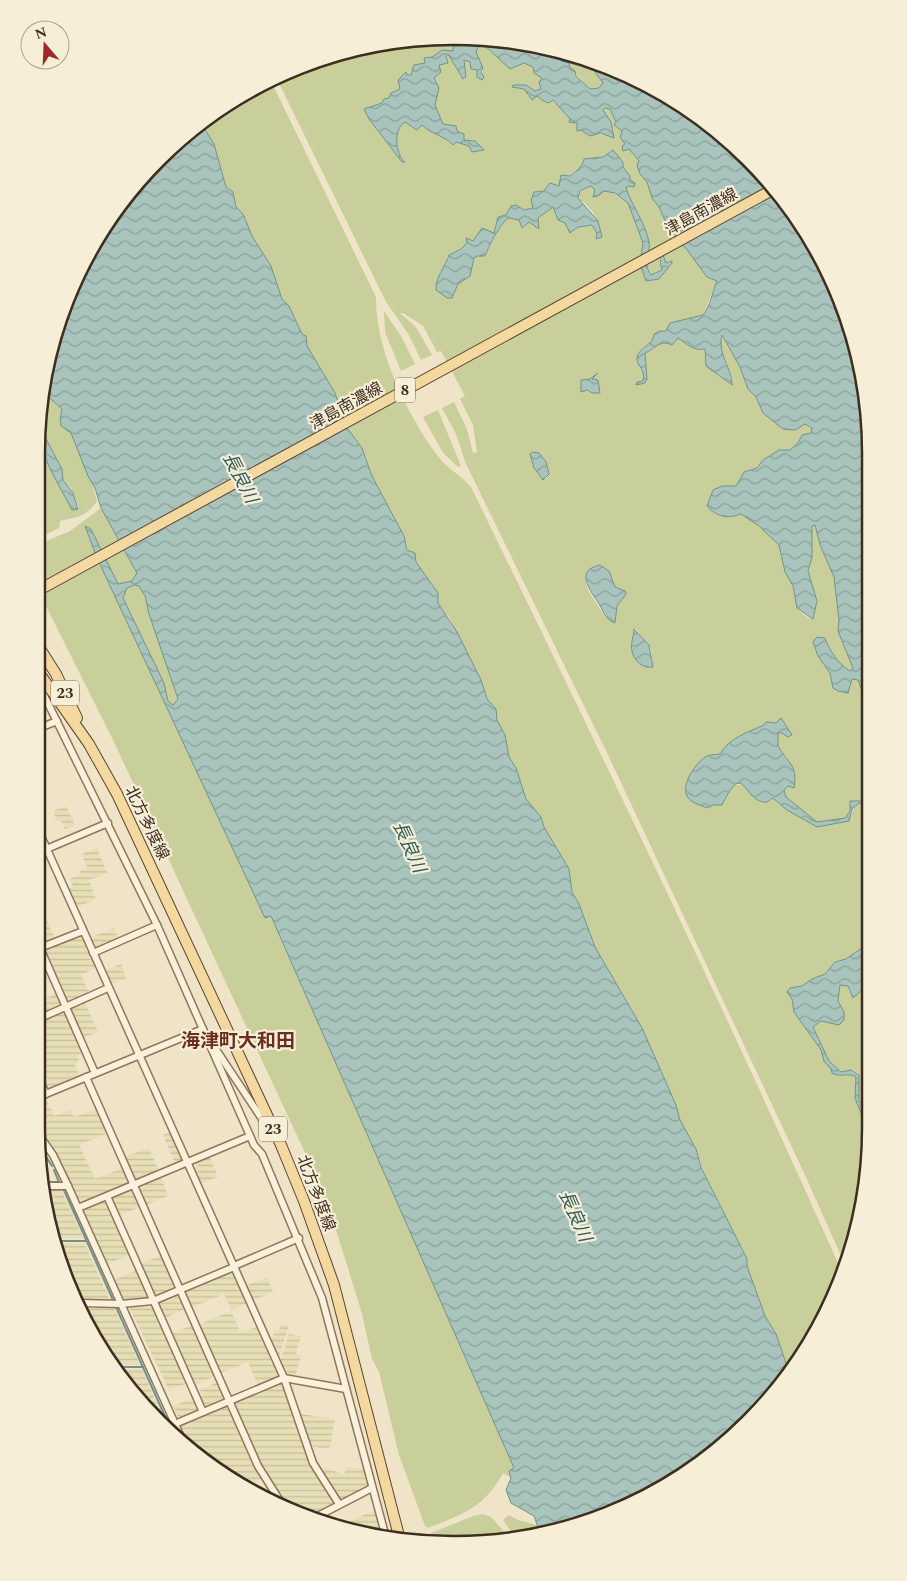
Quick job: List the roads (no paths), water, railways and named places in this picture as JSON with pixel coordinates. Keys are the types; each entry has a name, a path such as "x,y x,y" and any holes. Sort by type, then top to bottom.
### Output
{"main road":[{"name":"津島南濃線","path":"45,588 768,192"},
{"name":"23","path":"45,657 56,674 89,744"},
{"path":"45,681 89,744"},
{"name":"北方多度線","path":"89,744 117,794 281,1145 334,1285 398,1533"}],"street":[{"path":"45,697 157,926 250,1136 262,1154 298,1238 331,1323 346,1389 384,1530"},
{"path":"45,726 57,721"},
{"path":"108,823 46,848 284,1378 313,1463 339,1504"},
{"path":"93,953 157,926"},
{"path":"45,946 83,931"},
{"path":"45,959 95,1073"},
{"path":"45,1016 108,988"},
{"path":"203,1029 268,1131 281,1145"},
{"path":"46,1094 203,1029"},
{"path":"86,1077 258,1466 277,1496"},
{"path":"78,1208 250,1136"},
{"path":"46,1144 53,1155 78,1208 171,1422"},
{"path":"49,1186 68,1186"},
{"path":"107,1196 203,1412"},
{"path":"85,1303 121,1304 153,1301 298,1238"},
{"path":"173,1424 284,1378 346,1389"},
{"path":"322,1514 372,1488"}],"water":[{"path":"453,45 481,46 478,47 476,52 483,68 481,72 484,77 482,80 477,77 477,70 471,69 470,62 464,60 466,77 463,79 448,54 446,56 448,63 439,65 441,72 434,78 439,88 435,105 443,124 456,126 457,131 464,134 464,140 475,141 484,150 472,152 469,146 456,142 453,145 422,125 417,130 405,122 401,125 397,136 397,148 405,162 402,162 369,119 364,109 382,103 384,99 389,98 391,93 400,89 398,80 406,72 407,75 411,75 414,65 425,63 424,58 432,57 442,50 453,51"},
{"path":"486,46 507,48 562,60 569,63 576,76 590,89 599,88 603,83 594,70 634,87 658,100 702,129 723,146 761,184 778,205 807,249 831,297 840,322 848,348 859,400 862,454 862,691 858,680 852,679 848,693 833,688 830,673 818,656 813,642 817,637 825,638 838,661 850,671 853,668 838,631 839,620 834,577 820,545 815,525 812,526 812,557 808,571 817,601 813,619 797,608 793,586 785,572 779,545 759,526 741,514 723,516 714,513 707,506 713,490 722,486 736,486 744,472 757,468 763,460 779,450 790,450 798,443 802,435 811,433 812,428 805,424 795,430 783,429 763,413 756,397 748,389 740,367 722,335 721,348 730,373 732,385 706,366 705,349 694,348 678,338 672,345 664,343 645,353 647,379 645,383 636,385 637,382 643,381 644,377 637,362 638,355 651,341 654,334 666,331 670,323 703,315 710,303 717,281 707,277 685,247 682,245 663,255 666,263 672,261 672,263 659,279 646,281 640,264 643,243 628,203 615,193 604,191 598,196 593,197 595,190 591,186 580,191 578,198 598,221 602,237 596,239 597,233 592,225 578,227 570,233 565,223 558,220 553,207 538,218 539,229 529,222 522,228 519,220 509,218 499,229 485,256 474,258 470,276 458,284 452,298 447,298 436,290 439,277 449,255 461,249 467,243 466,238 473,241 482,228 494,233 498,217 506,215 511,206 516,205 524,210 533,208 531,200 534,192 544,191 550,183 559,186 561,175 570,176 581,166 584,159 603,157 613,150 623,162 623,167 630,176 630,180 635,183 634,187 628,186 626,188 647,235 649,246 647,266 651,275 662,270 660,257 676,234 669,229 659,207 652,198 647,182 640,174 637,165 639,161 629,149 623,151 622,146 625,144 620,137 622,131 614,125 616,122 610,109 605,108 603,110 611,122 614,138 601,133 590,136 581,130 577,131 577,123 569,122 570,119 553,100 549,103 537,96 532,100 524,89 512,87 513,85 526,85 535,91 541,89 539,82 542,78 534,73 533,67 524,63 510,69"},
{"name":"長良川","path":"205,129 214,144 226,187 233,192 236,207 243,214 252,236 271,266 282,299 289,306 302,334 306,336 307,346 335,393 347,428 362,448 372,476 404,536 407,550 415,553 416,562 438,593 438,603 457,632 481,680 487,699 496,709 497,720 505,735 509,757 516,768 526,799 541,817 544,827 569,869 572,892 579,904 595,947 642,1028 676,1105 680,1120 696,1149 701,1167 747,1259 747,1266 765,1316 776,1334 786,1364 761,1397 723,1435 680,1467 634,1494 585,1514 538,1527 534,1516 511,1503 506,1490 511,1478 509,1471 514,1468 271,916 265,918 97,558 85,526 91,529 118,584 132,581 137,573 101,508 95,488 88,476 71,433 61,426 62,409 49,397 59,348 67,322 87,273 114,227 146,184 184,146","holes":["134,585 139,586 145,596 149,614 178,699 173,705 168,701 164,683 123,598 127,588"]},
{"path":"598,373 592,379 598,380 600,393 592,393 588,390 581,392 581,380 590,379"},
{"path":"46,438 62,469 63,480 73,493 78,509 72,510 45,456"},
{"path":"533,452 539,453 546,462 549,474 543,480 534,468 530,454"},
{"path":"600,565 609,571 615,587 625,591 626,594 617,606 615,623 609,620 586,580 588,571 592,567"},
{"path":"634,629 649,645 653,667 646,667 640,664 633,655"},
{"path":"781,718 792,735 788,737 778,733 778,746 795,774 794,788 788,786 784,790 786,797 817,822 845,818 850,811 850,801 862,801 862,804 859,803 852,809 849,821 817,827 787,810 773,798 767,802 759,801 740,783 735,785 730,791 722,805 713,805 707,808 688,798 686,791 687,781 700,761 708,756 720,754 728,744 739,736 764,725 766,722 776,723"},
{"path":"862,948 862,994 861,991 853,998 848,986 840,985 838,1001 844,1012 844,1020 839,1025 821,1021 813,1027 829,1061 841,1072 851,1070 859,1075 859,1102 862,1103 862,1116 855,1098 856,1077 832,1073 824,1061 821,1050 794,1012 792,999 787,992 790,988 802,986 812,979 825,974 835,962 846,959"}],"waterway":[{"path":"46,1157 52,1166"},
{"path":"48,1182 59,1182 54,1170"},
{"path":"63,1188 113,1300"},
{"path":"61,1241 86,1241"},
{"path":"116,1307 165,1416"},
{"path":"123,1367 143,1367"}],"district":[{"name":"海津町大和田","path":"238,1041"}]}
